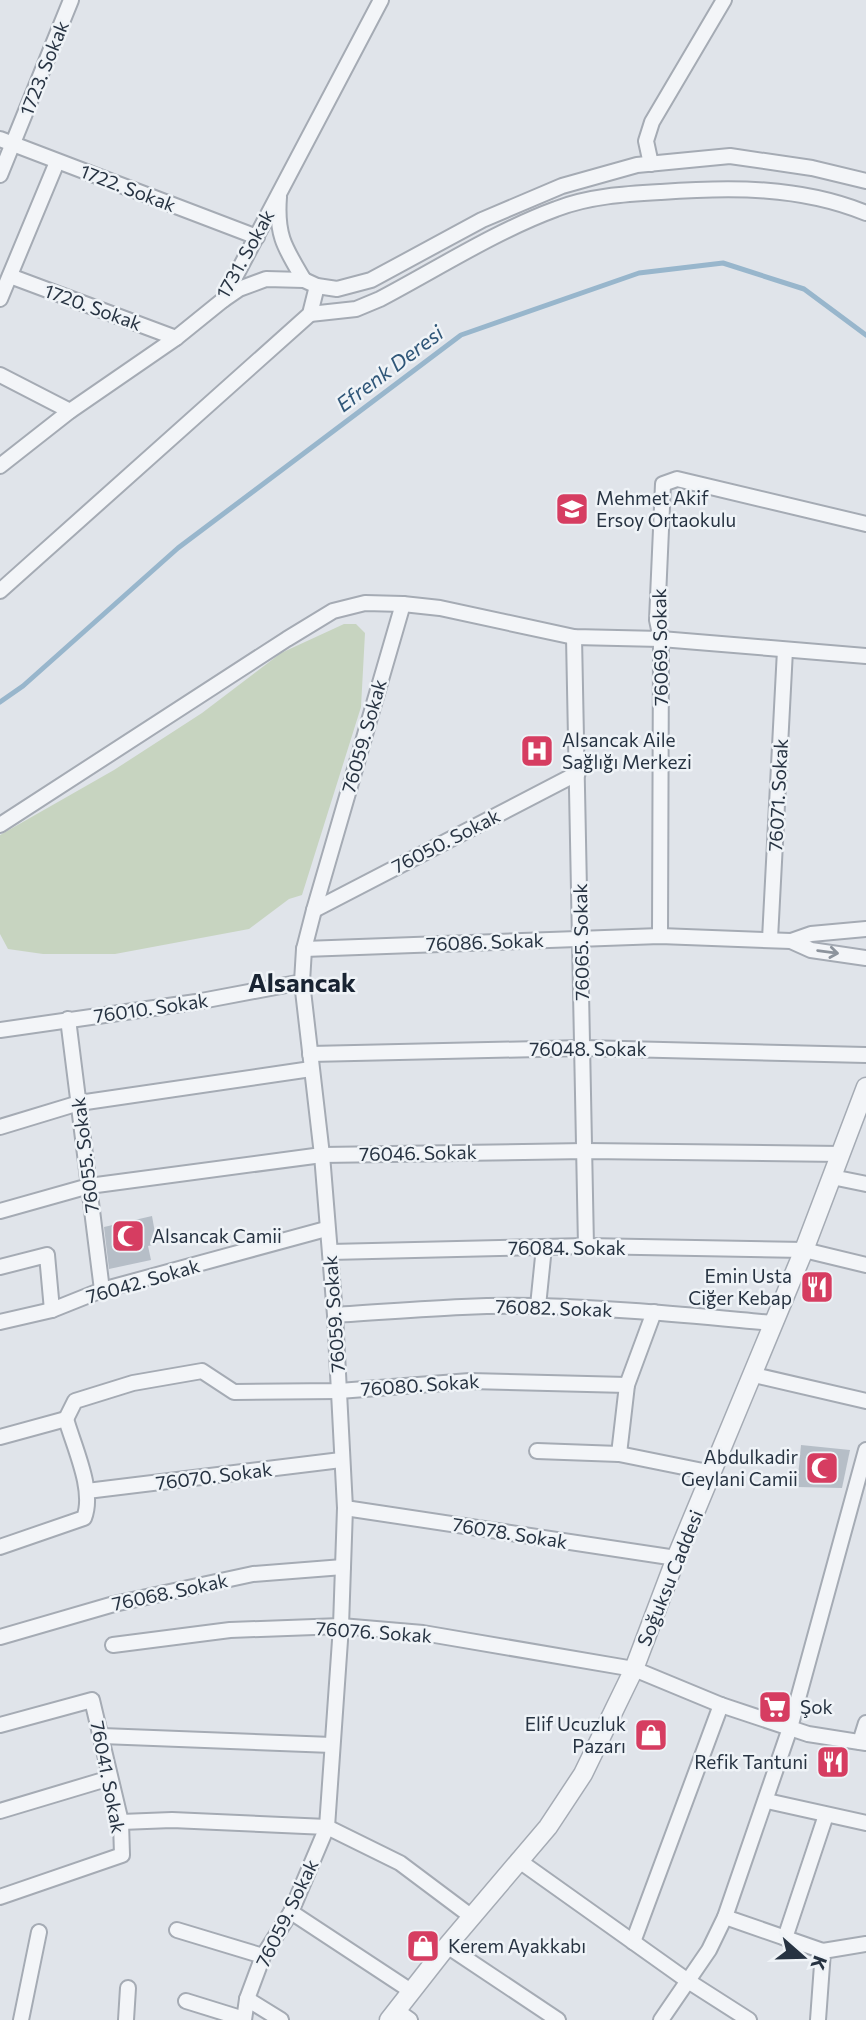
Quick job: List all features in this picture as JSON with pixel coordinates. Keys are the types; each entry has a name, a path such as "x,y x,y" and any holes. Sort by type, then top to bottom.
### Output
{"street":[{"name":"1723. Sokak","path":"0,175 7,141 71,0"},
{"name":"1731. Sokak","path":"0,467 70,411 176,338 223,300 338,85 380,0"},
{"path":"651,164 646,141 652,122 724,0"},
{"name":"1722. Sokak","path":"7,141 257,237"},
{"path":"223,300 239,289 266,279 311,283 337,289 371,280 482,220 562,186 637,165 730,156 812,168 866,181"},
{"path":"0,299 57,162"},
{"path":"0,591 310,314 356,309 380,299 518,225 558,208 622,193 722,188 774,190 826,200 866,213"},
{"path":"280,189 278,217 282,244 311,283 310,314"},
{"name":"1720. Sokak","path":"9,276 176,338"},
{"path":"0,375 70,411"},
{"name":"76069. Sokak","path":"660,936 660,639 657,620 663,484 677,479 866,524"},
{"path":"0,825 286,639 333,611 365,603 440,608 575,637 660,639 866,656"},
{"name":"76059. Sokak","path":"244,2020 247,1999 264,1956 291,1912 327,1827 341,1626 345,1508 330,1252 302,982 304,949 403,604"},
{"name":"76065. Sokak","path":"575,637 586,1246"},
{"name":"76071. Sokak","path":"770,939 785,650"},
{"name":"76050. Sokak","path":"314,910 578,773"},
{"name":"76086. Sokak","path":"791,941 811,934 866,929"},
{"name":"76086. Sokak","path":"304,949 660,936 791,941 811,950 866,958"},
{"name":"76010. Sokak","path":"0,1030 196,1002 302,982"},
{"name":"76055. Sokak","path":"68,1020 102,1290"},
{"name":"76048. Sokak","path":"310,1054 583,1048 866,1055"},
{"path":"0,1127 79,1103 311,1069"},
{"name":"Soğuksu Caddesi","path":"398,2017 411,1991 548,1827 583,1773 634,1668 676,1558 754,1375 864,1099"},
{"name":"76046. Sokak","path":"0,1211 89,1186 322,1155 586,1151 841,1154"},
{"path":"832,1177 866,1184"},
{"name":"76042. Sokak","path":"0,1322 52,1310 102,1290 326,1229"},
{"name":"76084. Sokak","path":"330,1252 586,1246 804,1250 866,1265"},
{"path":"538,1306 544,1247"},
{"path":"0,1267 47,1255 52,1310"},
{"name":"76082. Sokak","path":"335,1315 461,1306 538,1306 654,1312 774,1323"},
{"path":"620,1454 627,1385 654,1312"},
{"name":"76080. Sokak","path":"66,1419 75,1401 133,1383 202,1371 234,1392 339,1391 470,1381 627,1385"},
{"path":"754,1375 865,1397"},
{"path":"0,1437 66,1419 89,1506 84,1518 0,1546"},
{"path":"661,2020 709,1950 725,1917 767,1801 790,1728 866,1450"},
{"path":"537,1451 620,1454 713,1473"},
{"name":"76070. Sokak","path":"87,1491 341,1460"},
{"name":"76078. Sokak","path":"345,1508 676,1558"},
{"name":"76068. Sokak","path":"0,1637 114,1604 253,1574 343,1567"},
{"name":"76076. Sokak","path":"113,1645 230,1630 341,1626 423,1633 634,1668 721,1705 807,1734 863,1743"},
{"name":"76041. Sokak","path":"0,1724 92,1700 121,1822 122,1855 0,1897"},
{"path":"633,1942 721,1705"},
{"path":"863,1743 866,1723"},
{"path":"102,1736 332,1745"},
{"path":"0,1811 110,1779"},
{"path":"767,1801 866,1823"},
{"path":"785,1938 826,1815"},
{"path":"121,1822 173,1820 327,1827 400,1864 472,1917"},
{"path":"518,1860 688,1981 749,2020"},
{"path":"291,1912 411,1991"},
{"path":"725,1917 822,1951 866,1944"},
{"path":"177,1930 264,1956"},
{"path":"20,2020 39,1932"},
{"path":"447,1946 558,2020"},
{"path":"818,2020 822,1951"},
{"path":"126,2020 128,1988"},
{"path":"247,1999 281,2020"},
{"path":"186,2001 244,2020"}],"green space":[{"path":"344,624 356,624 365,633 361,707 302,895 289,899 249,929 115,954 43,954 8,949 0,934 0,835 114,770 202,713 281,653"}],"building":[{"name":"Alsancak Camii","path":"152,1216 157,1244 148,1246 151,1260 109,1269 104,1227"},
{"name":"Abdulkadir Geylani Camii","path":"801,1445 850,1450 842,1488 797,1487"}],"waterway":[{"name":"Efrenk Deresi","path":"0,702 23,686 178,548 461,335 639,273 723,263 804,289 866,335"}],"place":[{"name":"Mehmet Akif Ersoy Ortaokulu","path":"572,509"},
{"name":"Alsancak Aile Sağlığı Merkezi","path":"537,751"},
{"name":"Alsancak Camii","path":"128,1236"},
{"name":"Emin Usta Ciğer Kebap","path":"817,1287"},
{"name":"Abdulkadir Geylani Camii","path":"822,1468"},
{"name":"Şok","path":"775,1707"},
{"name":"Elif Ucuzluk Pazarı","path":"651,1735"},
{"name":"Refik Tantuni","path":"833,1762"},
{"name":"Kerem Ayakkabı","path":"423,1946"}],"district":[{"name":"Alsancak","path":"302,983"}]}
